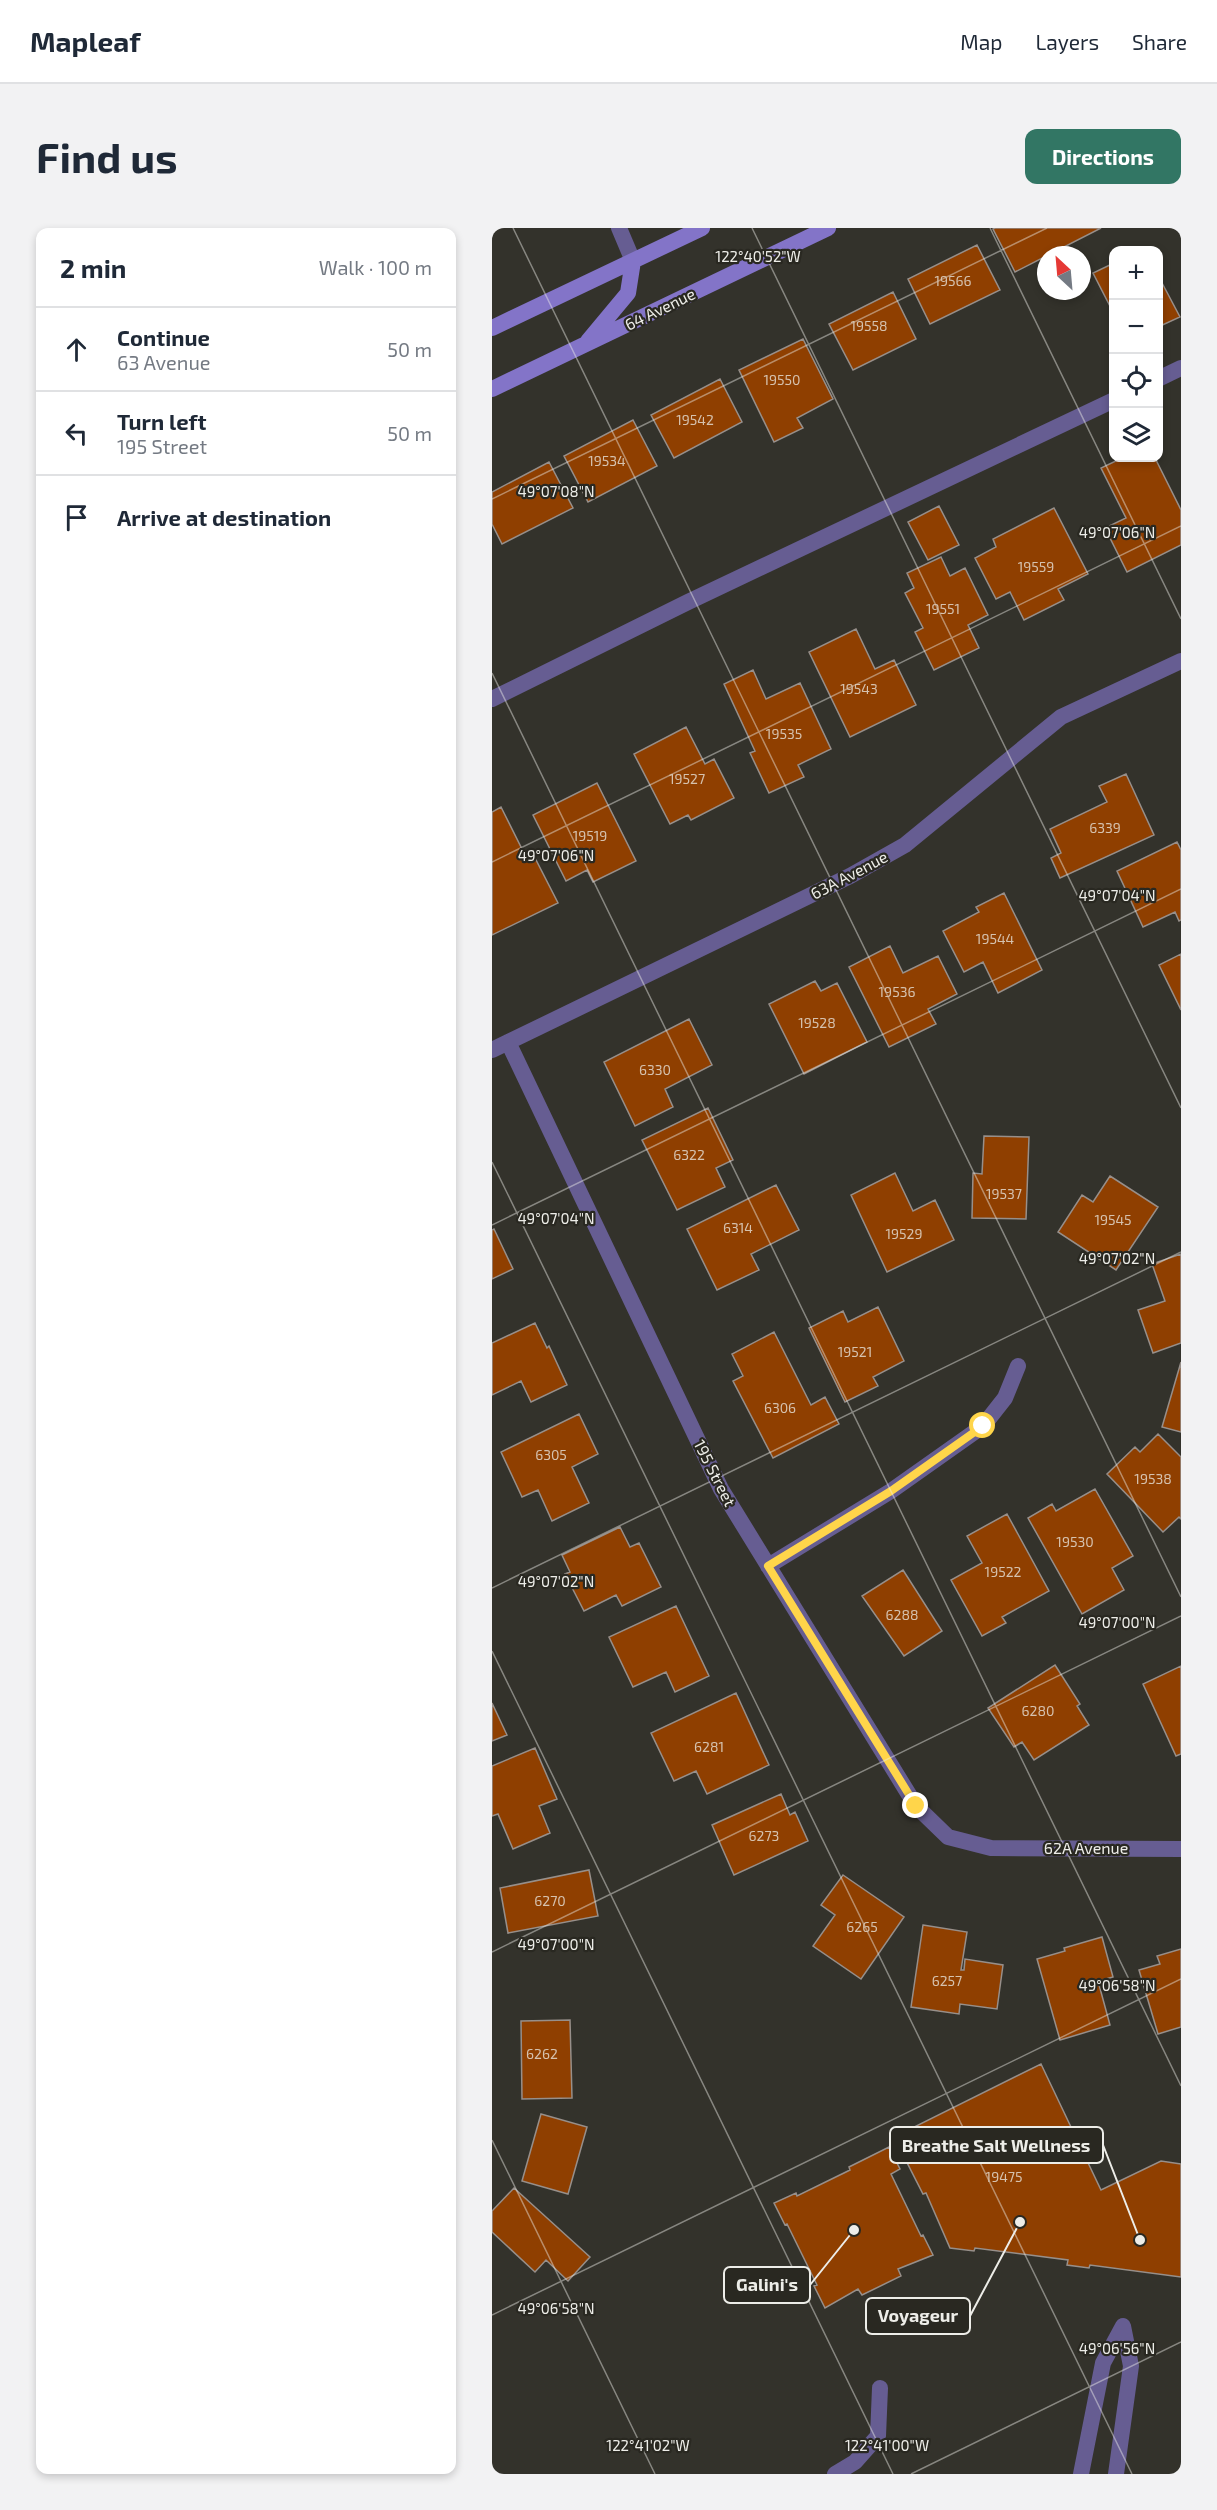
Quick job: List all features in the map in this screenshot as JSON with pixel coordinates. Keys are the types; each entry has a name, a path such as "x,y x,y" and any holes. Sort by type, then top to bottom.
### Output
{"main road":[{"path":"492,328 702,228"},
{"name":"64 Avenue","path":"492,389 828,228"},
{"path":"584,346 628,293 633,261"}],"street":[{"path":"619,228 633,261"},
{"path":"1163,377 1181,368"},
{"path":"492,699 688,602 1109,402"},
{"name":"63A Avenue","path":"492,1050 868,866 905,845 1061,717 1181,661"},
{"name":"195 Street","path":"507,1042 721,1489 916,1806 948,1837 991,1848"},
{"path":"768,1566 891,1491 983,1426 1005,1398 1018,1366"},
{"name":"62A Avenue","path":"991,1848 1181,1849"},
{"path":"1081,2474 1103,2363 1123,2326 1131,2366 1116,2474"},
{"path":"835,2474 855,2462 878,2436 880,2388"}],"building":[{"path":"1101,228 1066,246 1037,246 1037,261 1015,272 993,229"},
{"path":"977,245 1000,290 930,324 908,279"},
{"path":"1109,265 1109,304 1093,273"},
{"path":"1163,285 1180,317 1163,325"},
{"path":"893,292 916,339 853,370 829,324"},
{"path":"803,339 833,399 797,418 803,428 774,442 739,370"},
{"path":"720,379 742,422 674,458 651,415"},
{"path":"633,420 657,466 588,502 564,456"},
{"path":"549,462 573,508 502,544 492,524 492,492"},
{"path":"1114,462 1157,462 1181,510 1181,545 1127,572 1105,528 1126,518 1101,468"},
{"path":"939,506 959,545 928,560 908,522"},
{"path":"1054,508 1088,574 1058,589 1064,600 1024,620 1010,592 996,599 975,558 996,547 993,539"},
{"path":"941,557 950,576 965,568 988,615 968,625 979,648 934,670 915,632 923,628 905,593 914,588 907,573"},
{"path":"856,629 875,669 894,660 916,705 850,737 809,652"},
{"path":"753,670 766,699 800,683 831,749 798,765 804,777 769,793 750,753 755,751 724,684"},
{"path":"686,727 705,764 714,759 734,798 691,820 688,815 670,824 634,754"},
{"path":"1126,774 1154,835 1060,878 1051,858 1061,853 1050,829 1107,802 1099,786"},
{"path":"597,783 636,861 593,882 587,870 566,881 533,815"},
{"path":"501,807 528,861 535,858 558,903 492,935 492,812"},
{"path":"1177,842 1181,850 1181,920 1179,921 1175,912 1143,927 1117,871"},
{"path":"1004,893 1042,970 998,993 983,962 964,972 943,931 979,912 976,907"},
{"path":"890,946 903,973 938,956 957,994 928,1009 936,1024 889,1047 849,967"},
{"path":"1181,954 1181,1010 1159,965"},
{"path":"815,981 821,991 837,983 867,1042 804,1074 769,1004"},
{"path":"689,1019 712,1065 665,1089 673,1107 635,1126 604,1062"},
{"path":"708,1108 733,1160 716,1168 725,1187 677,1210 642,1140"},
{"path":"984,1136 1029,1137 1026,1219 972,1218 973,1173 982,1174"},
{"path":"895,1173 913,1211 935,1200 954,1240 887,1272 851,1195"},
{"path":"1110,1176 1158,1207 1116,1270 1058,1232 1082,1195 1093,1202"},
{"path":"776,1185 799,1230 751,1254 759,1270 717,1290 687,1229"},
{"path":"494,1229 513,1269 492,1279 492,1230"},
{"path":"1181,1254 1181,1343 1153,1353 1138,1310 1165,1301 1152,1264"},
{"path":"878,1307 904,1361 873,1377 878,1386 845,1402 809,1328 843,1311 848,1322"},
{"path":"535,1323 547,1348 549,1346 567,1385 531,1402 521,1381 492,1395 492,1343"},
{"path":"774,1332 811,1405 825,1397 839,1424 773,1458 733,1381 743,1376 732,1354"},
{"path":"1181,1362 1181,1432 1162,1427"},
{"path":"579,1414 598,1454 572,1467 589,1503 552,1521 538,1490 522,1497 501,1452"},
{"path":"1158,1434 1181,1457 1181,1519 1179,1517 1163,1532 1107,1474 1135,1447 1140,1452"},
{"path":"1095,1489 1133,1556 1112,1568 1124,1590 1082,1614 1028,1518 1052,1504 1056,1511"},
{"path":"1007,1514 1049,1591 1002,1617 1006,1623 982,1636 951,1580 982,1563 967,1536"},
{"path":"620,1527 630,1547 639,1543 661,1587 622,1606 616,1595 584,1611 565,1574 570,1572 562,1555"},
{"path":"903,1570 942,1631 904,1656 862,1596"},
{"path":"676,1606 709,1676 675,1692 666,1672 633,1687 609,1637"},
{"path":"1055,1665 1080,1704 1077,1706 1089,1725 1034,1760 1022,1742 1014,1747 988,1708"},
{"path":"1181,1666 1181,1754 1176,1756 1143,1684"},
{"path":"736,1693 769,1765 707,1794 696,1771 674,1781 651,1733"},
{"path":"492,1703 507,1735 492,1741"},
{"path":"535,1748 557,1799 539,1806 550,1833 513,1849 498,1814 492,1816 492,1766"},
{"path":"781,1794 790,1815 795,1812 808,1841 734,1875 712,1825"},
{"path":"589,1870 598,1916 508,1933 500,1888"},
{"path":"843,1875 904,1917 861,1979 813,1946 835,1915 821,1905"},
{"path":"923,1925 967,1932 961,1970 964,1970 965,1959 1003,1965 997,2009 960,2004 959,2014 911,2007"},
{"path":"1102,1937 1113,1977 1098,1981 1110,2025 1060,2040 1037,1959"},
{"path":"1181,1949 1181,2027 1158,2034 1139,1970 1160,1964 1157,1956"},
{"path":"570,2020 572,2098 522,2099 521,2021"},
{"path":"1041,2064 1101,2190 1161,2161 1181,2164 1181,2277 1090,2265 1089,2268 1067,2265 1068,2260 975,2248 974,2251 950,2248 926,2193 923,2194 894,2137"},
{"path":"541,2114 587,2127 568,2194 522,2181"},
{"path":"889,2147 900,2169 891,2174 921,2236 923,2235 933,2255 898,2269 901,2276 862,2295 858,2289 825,2308 814,2286 817,2285 774,2203 796,2193 797,2196 850,2170 849,2167"},
{"path":"514,2188 590,2257 568,2281 546,2260 535,2272 492,2232 492,2211"}],"place":[{"name":"Voyageur","path":"1020,2222"},
{"name":"Galini's","path":"854,2230"},
{"name":"Breathe Salt Wellness","path":"1140,2240"}],"route":[{"path":"916,1806 768,1566 891,1491 983,1426"}]}
